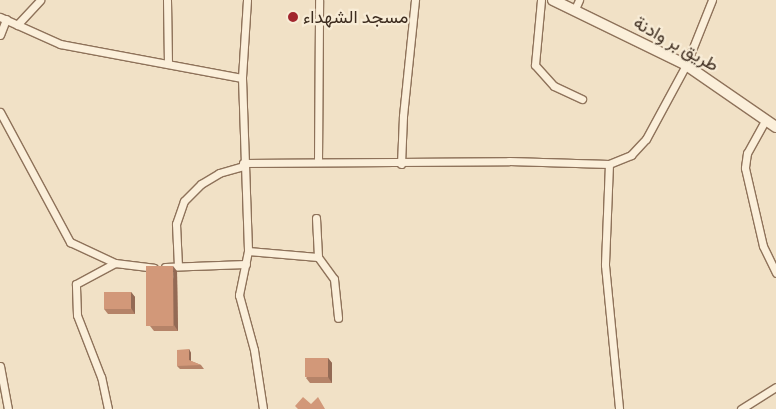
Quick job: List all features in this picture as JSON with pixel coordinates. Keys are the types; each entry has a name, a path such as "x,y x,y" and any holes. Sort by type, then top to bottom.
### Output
{"street":[{"path":"17,25 40,0"},
{"path":"167,0 168,64"},
{"path":"247,0 242,78 243,165 248,251 239,295 254,350 263,409"},
{"path":"318,162 319,0"},
{"path":"401,164 403,116 416,0"},
{"path":"541,0 535,65 554,86 582,99"},
{"name":"طريق بر وادنة","path":"553,0 577,4 686,65 776,127"},
{"path":"178,266 176,224 184,201 201,184 243,165 318,162 401,164 509,161 609,164 631,155 646,139 686,65 712,0"},
{"path":"0,35 3,18 60,44 242,78"},
{"path":"0,112 70,242 115,263 154,268 246,264"},
{"path":"766,119 747,154 745,168 762,246 776,273"},
{"path":"609,164 605,265 619,409"},
{"path":"316,218 318,257 334,280 338,318"},
{"path":"248,251 318,257"},
{"path":"108,409 101,377 77,314 76,284 115,263"},
{"path":"0,366 1,384 8,409"},
{"path":"741,409 776,387"}],"building":[{"path":"146,266 173,266 173,326 146,326"},
{"path":"104,292 131,292 131,309 104,309"},
{"path":"189,349 189,360 201,365 177,366 177,350"},
{"path":"305,358 328,358 328,377 305,377"},
{"path":"303,397 311,404 318,397 325,409 298,409 295,406"}],"place":[{"name":"مسجد الشهداء","path":"293,17"}]}
